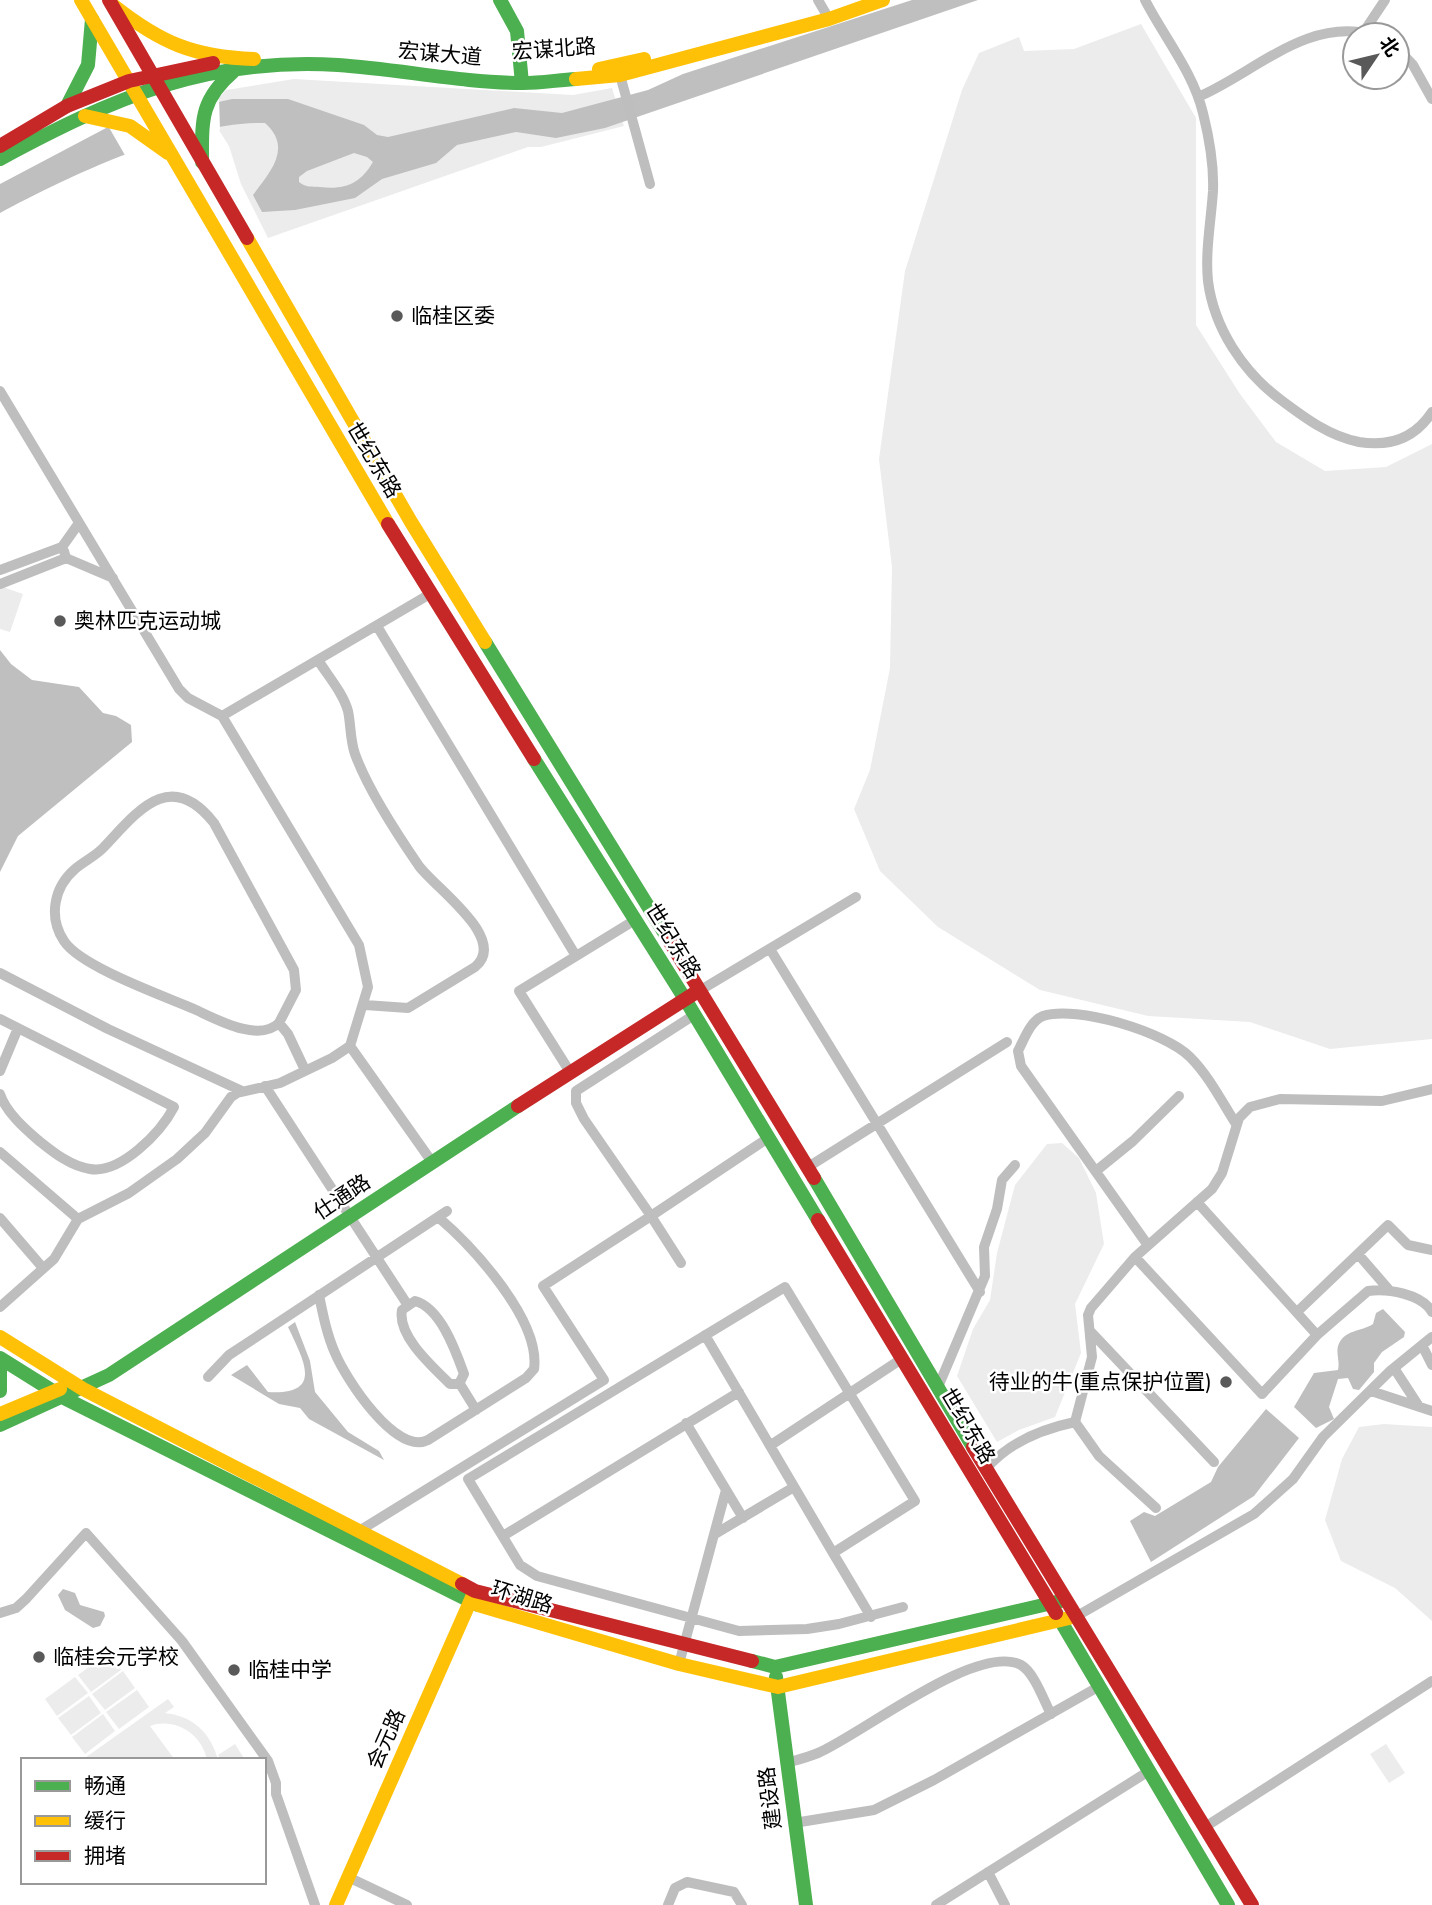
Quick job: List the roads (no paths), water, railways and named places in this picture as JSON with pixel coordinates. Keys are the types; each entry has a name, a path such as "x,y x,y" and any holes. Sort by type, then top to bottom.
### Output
{"main road":[{"name":"世纪东路","path":"81,0 318,408 430,594 683,996 1050,1603 1149,1771 1222,1903"},
{"path":"500,0 517,31 522,79"},
{"name":"宏谋北路","path":"522,79 597,69 864,0"},
{"name":"宏谋大道","path":"0,146 67,106 157,79 238,63 336,65 522,79 620,75 824,10 883,0"},
{"name":"世纪东路","path":"111,3 448,584 808,1167 986,1469 1252,1905"},
{"path":"111,3 174,47 238,63"},
{"path":"67,106 88,65 92,19"},
{"path":"202,162 202,118 205,102 214,86 238,63"},
{"name":"宏谋大道","path":"0,159 133,87"},
{"path":"80,116 115,118 138,128 166,149"},
{"path":"278,338 286,342 291,339 297,324"},
{"path":"318,408 321,391 335,390"},
{"path":"430,594 448,584"},
{"name":"仕通路","path":"0,1414 78,1386 697,987"},
{"name":"环湖路","path":"0,1338 78,1386 359,1531 473,1597 775,1667 1065,1600"},
{"path":"0,1391 2,1363"},
{"name":"环湖路","path":"2,1363 59,1394 473,1597 679,1664 778,1687 1077,1616"},
{"name":"仕通路","path":"0,1425 59,1394"},
{"name":"会元路","path":"336,1905 473,1597"},
{"name":"建设路","path":"775,1667 806,1905"}],"street":[{"path":"1145,0 1198,97 1212,166 1208,281 1219,320 1238,357 1263,387 1305,418 1324,430 1357,441 1377,444 1397,441 1418,429 1432,412"},
{"path":"1374,21 1385,0"},
{"path":"1198,97 1306,39 1341,31"},
{"path":"1411,63 1432,99"},
{"path":"620,75 650,184"},
{"path":"0,391 179,690 188,698 222,716 355,937 367,978 365,1005 350,1046 332,1058 305,1070 231,1097 205,1133 177,1159 129,1193 78,1219 54,1259 0,1307"},
{"path":"0,584 64,553 79,523"},
{"path":"0,570 64,553 113,578"},
{"path":"222,716 430,594"},
{"path":"377,625 576,956"},
{"path":"318,660 344,702 356,757 393,824 429,878 479,930 485,947 483,957 475,967 408,1007 365,1005"},
{"path":"173,798 195,803 214,823 294,970 296,990 279,1023 270,1029 257,1030 222,1021 89,963 64,942 57,926 55,913 60,887 145,805 173,798"},
{"path":"697,987 770,949 856,897"},
{"path":"568,1069 519,991 635,920"},
{"path":"770,949 979,1292"},
{"path":"0,973 108,1029 242,1091"},
{"path":"681,1263 584,1119 576,1103 576,1091 694,1015"},
{"path":"1147,1244 1019,1061 1018,1051 1026,1035 1040,1017 1062,1015 1104,1018 1125,1023 1179,1048 1199,1068 1236,1124"},
{"path":"0,1019 174,1107 153,1137 139,1148 113,1165 91,1170 57,1155 27,1131 6,1107 0,1094"},
{"path":"279,1023 288,1034 305,1070"},
{"path":"0,1071 18,1028"},
{"path":"808,1167 1007,1042"},
{"path":"350,1046 430,1160"},
{"path":"265,1086 407,1304"},
{"path":"1156,1508 1114,1471 1084,1438 1075,1422 1092,1357 1088,1315 1091,1308 1147,1244 1212,1189 1222,1173 1236,1124 1250,1107 1271,1099 1361,1103 1432,1089"},
{"path":"1096,1171 1133,1142 1179,1096"},
{"path":"359,1531 604,1380 543,1286 768,1138"},
{"path":"0,1152 78,1219"},
{"path":"938,1387 985,1276 984,1247 997,1209 1002,1181 1015,1166"},
{"path":"1197,1202 1317,1335"},
{"path":"208,1377 229,1355 447,1211"},
{"path":"318,1296 333,1348 345,1373 382,1420 403,1438 415,1443 425,1442 526,1378 534,1368 533,1353 521,1320 503,1286 477,1253 438,1217"},
{"path":"0,1218 43,1268"},
{"path":"1297,1312 1388,1225 1408,1245 1432,1250"},
{"path":"1358,1254 1390,1291"},
{"path":"1135,1256 1262,1394 1317,1335 1368,1291 1390,1291 1424,1302 1432,1312"},
{"path":"833,1553 915,1501 785,1287 468,1479 520,1565 537,1576 739,1631 773,1631 839,1624 903,1607"},
{"path":"415,1301 424,1305 442,1326 464,1374 460,1384 450,1384 415,1344 401,1320 402,1310 407,1304 415,1301"},
{"path":"1090,1331 1214,1462"},
{"path":"705,1335 871,1616"},
{"path":"1077,1616 1254,1514 1293,1479 1323,1437 1394,1368 1432,1337"},
{"path":"0,1338 2,1363"},
{"path":"1422,1345 1432,1364"},
{"path":"771,1445 903,1358"},
{"path":"1394,1368 1418,1405"},
{"path":"460,1384 476,1410"},
{"path":"1371,1391 1432,1410"},
{"path":"503,1536 739,1392"},
{"path":"986,1469 996,1458 1030,1437 1075,1422"},
{"path":"687,1423 743,1518"},
{"path":"715,1534 794,1487"},
{"path":"679,1664 726,1490"},
{"path":"0,1613 16,1608 26,1599 86,1533 182,1641 265,1758"},
{"path":"787,1763 818,1753 951,1676 985,1665 1016,1662 1026,1668 1051,1714"},
{"path":"1205,1827 1432,1681"},
{"path":"794,1823 874,1810 1098,1687"},
{"path":"266,1759 316,1905"},
{"path":"936,1905 1149,1771"},
{"path":"988,1872 1005,1905"},
{"path":"348,1877 407,1905"},
{"path":"668,1905 675,1888 687,1882 734,1892 742,1905"}],"place":[{"name":"临桂区委","path":"397,316"},
{"name":"奥林匹克运动城","path":"60,621"},
{"name":"待业的牛(重点保护位置)","path":"1226,1382"},
{"name":"临桂会元学校","path":"39,1657"},
{"name":"临桂中学","path":"234,1670"}]}
